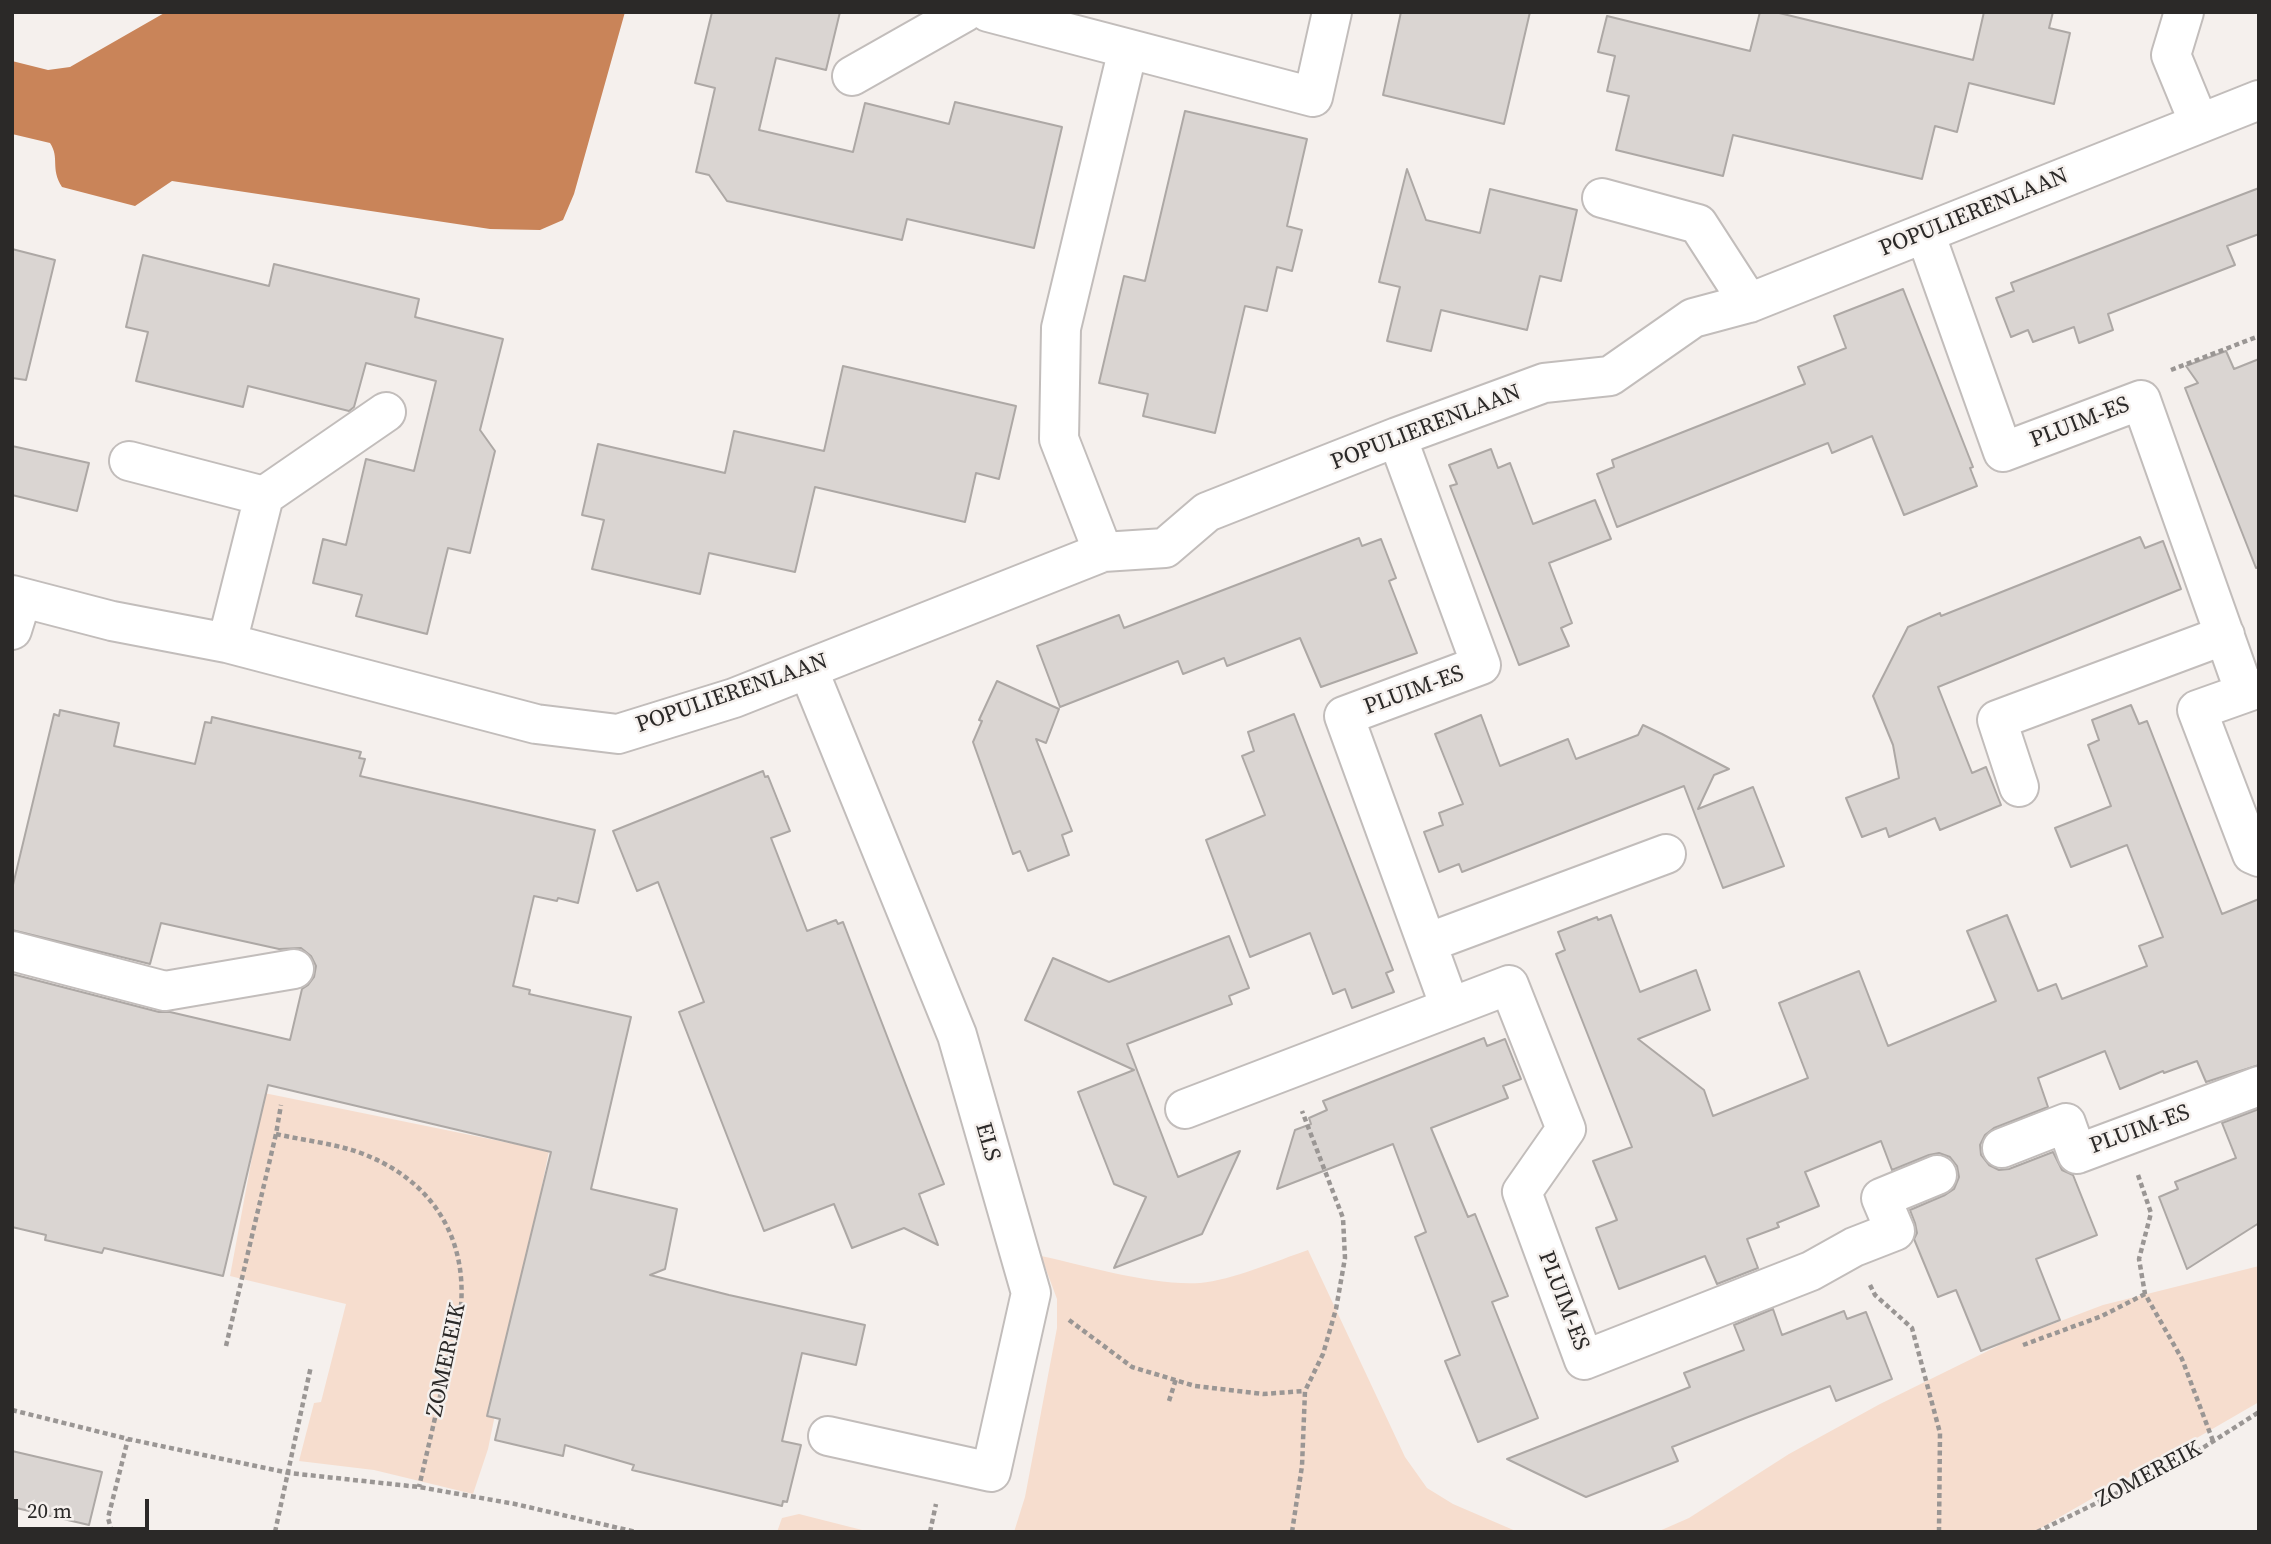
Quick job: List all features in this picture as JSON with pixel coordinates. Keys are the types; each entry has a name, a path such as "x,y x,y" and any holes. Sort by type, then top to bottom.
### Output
{"street":[{"path":"852,76 965,12"},
{"path":"988,12 1054,21 1128,49 1312,97 1332,12"},
{"path":"2183,12 2171,55 2199,123"},
{"path":"1103,552 1059,439 1062,328 1128,49"},
{"name":"POPULIERENLAAN","path":"15,608 112,621 227,643 536,724 618,734 734,698 1103,552 1165,548 1207,512 1397,437 1544,383 1610,376 1693,318 1749,303 2259,100"},
{"path":"1602,198 1698,224 1749,303"},
{"name":"PLUIM-ES","path":"1925,233 2003,452 2141,400 2225,635 2252,690 2197,710 2252,854 2259,857"},
{"path":"227,643 264,496 386,412"},
{"name":"PLUIM-ES","path":"1397,437 1481,665 1344,716 1450,1007"},
{"path":"129,461 264,496"},
{"path":"2019,787 1997,720 2225,635"},
{"name":"ELS","path":"808,669 957,1035 1031,1293 991,1472 828,1436"},
{"path":"1427,943 1666,854"},
{"path":"12,951 165,991 294,969"},
{"name":"PLUIM-ES","path":"1185,1109 1509,985 1566,1129 1522,1192 1584,1360 1811,1271 1854,1247 1895,1231 1881,1198 1937,1175"},
{"name":"PLUIM-ES","path":"2003,1148 2066,1123 2077,1154 2259,1086"}],"path":[{"path":"2141,400 2167,371 2259,336"},
{"path":"1287,1070 1343,1218 1345,1258 1336,1309 1323,1354 1305,1391 1303,1466 1292,1532"},
{"path":"226,1346 281,1105"},
{"name":"ZOMEREIK","path":"276,1134 354,1151 388,1164 424,1191 445,1219 457,1252 463,1284 461,1307 419,1488"},
{"path":"2125,1136 2151,1213 2139,1259 2145,1294 2182,1359 2213,1441"},
{"path":"1854,1247 1875,1295 1913,1328 1940,1433 1939,1532"},
{"path":"1031,1293 1132,1367 1195,1386 1263,1394 1305,1391"},
{"path":"2023,1345 2102,1316 2145,1294"},
{"path":"275,1532 311,1366"},
{"path":"1169,1401 1176,1379"},
{"path":"12,1410 128,1439 289,1474 419,1488 515,1504 636,1532"},
{"name":"ZOMEREIK","path":"2037,1532 2179,1463 2259,1412"},
{"path":"112,1532 108,1518 128,1439"}],"shaded area":[{"path":"166,12 625,12 574,194 563,220 540,230 490,229 172,181 135,206 62,187 56,174 50,143 12,134 12,61 48,70 70,67"},
{"path":"264,1093 549,1151 488,1449 473,1494 374,1470 299,1461 314,1403 321,1402 346,1304 230,1276"},
{"path":"1308,1250 1405,1457 1427,1488 1453,1504 1518,1532 1014,1532 1025,1497 1057,1328 1057,1299 1041,1256 1141,1278 1200,1283 1240,1274"},
{"path":"2259,1266 2259,1402 2034,1532 1657,1532 1689,1518 1789,1454 1880,1404 2008,1341 2103,1305"},
{"path":"799,1514 870,1532 777,1532 782,1518"}],"building":[{"path":"712,12 840,12 826,70 776,58 759,130 853,152 865,103 949,124 955,102 1062,127 1034,248 907,219 902,240 727,201 709,175 696,172 715,88 695,83"},
{"path":"1401,12 1530,12 1504,124 1383,95"},
{"path":"1760,12 1775,12 1973,60 1984,12 2053,12 2049,28 2070,33 2054,104 1969,83 1957,132 1935,126 1922,179 1733,135 1723,176 1616,150 1629,96 1607,91 1615,56 1598,52 1607,16 1750,51"},
{"path":"1185,111 1307,139 1287,226 1302,230 1292,271 1277,267 1267,311 1245,306 1215,433 1143,416 1148,394 1099,383 1124,276 1145,281"},
{"path":"1407,169 1426,220 1480,233 1490,189 1577,210 1561,281 1540,276 1527,330 1441,310 1431,351 1387,341 1400,287 1379,282"},
{"path":"2259,188 2259,234 2227,246 2235,265 2108,314 2113,330 2079,343 2074,327 2033,342 2028,330 2011,337 1996,298 2014,291 2011,283"},
{"path":"12,249 55,260 26,380 12,378"},
{"path":"143,255 269,286 274,264 419,299 415,317 503,339 480,430 495,451 470,553 448,548 427,634 356,616 362,595 313,583 323,539 346,545 366,459 414,471 436,381 366,363 354,407 349,411 248,386 243,407 136,381 148,332 126,327"},
{"path":"1903,289 1973,467 1970,468 1977,486 1904,515 1872,436 1832,453 1828,443 1617,527 1597,474 1614,467 1612,460 1805,384 1798,367 1846,348 1834,316"},
{"path":"2226,351 2234,369 2259,359 2259,567 2256,568 2185,388 2198,383 2186,366"},
{"path":"843,366 1016,406 999,479 976,473 965,522 815,487 795,572 709,553 700,594 592,569 604,520 582,515 598,444 725,473 734,431 824,451"},
{"path":"12,446 89,463 77,511 12,495"},
{"path":"1491,449 1498,468 1510,463 1533,524 1595,500 1611,539 1549,563 1572,623 1561,628 1569,646 1519,665 1450,486 1457,484 1449,465"},
{"path":"2140,537 2145,548 2163,541 2181,589 1938,687 1972,773 1986,767 2001,805 1940,830 1935,818 1889,837 1886,828 1862,837 1846,798 1899,778 1893,745 1873,696 1908,627"},
{"path":"1359,538 1362,546 1381,539 1396,578 1389,581 1417,653 1321,687 1300,638 1227,666 1224,658 1183,674 1178,661 1060,707 1037,646 1119,615 1124,628"},
{"path":"997,681 1059,709 1046,743 1036,739 1072,831 1062,835 1069,855 1028,871 1020,851 1013,854 973,742 982,721 979,720"},
{"path":"2131,705 2139,724 2147,721 2222,914 2259,899 2259,1065 2206,1082 2197,1061 2164,1073 2163,1071 2120,1089 2105,1051 2038,1078 2048,1107 1994,1128 1985,1135 1980,1145 1981,1155 1989,1165 1999,1170 2009,1169 2053,1152 2062,1170 2073,1175 2097,1235 2036,1259 2060,1320 1981,1351 1956,1290 1938,1297 1914,1239 1917,1233 1910,1210 1954,1189 1959,1177 1957,1166 1950,1157 1939,1153 1892,1170 1881,1141 1805,1172 1819,1206 1777,1223 1779,1227 1747,1239 1758,1268 1717,1284 1705,1256 1619,1289 1596,1228 1617,1220 1593,1161 1632,1147 1556,954 1565,950 1558,932 1597,917 1598,920 1611,915 1640,992 1696,970 1710,1010 1638,1039 1704,1090 1713,1116 1808,1078 1779,1003 1859,971 1888,1046 1996,1001 1967,931 2007,915 2038,991 2056,984 2062,999 2147,966 2139,946 2163,937 2127,845 2071,867 2055,828 2111,806 2088,745 2099,740 2092,720"},
{"path":"60,710 119,723 114,746 195,764 205,722 211,723 212,717 361,752 359,758 365,759 360,776 595,830 578,903 534,896 513,986 530,990 529,994 631,1017 591,1189 677,1209 665,1269 650,1275 865,1325 856,1365 802,1353 782,1441 801,1445 787,1502 783,1501 782,1506 632,1470 634,1465 565,1445 563,1456 495,1440 500,1419 487,1416 551,1152 268,1085 223,1276 104,1248 102,1253 45,1240 46,1235 12,1227 12,974 159,1012 170,1012 290,1040 302,989 314,977 316,966 311,956 301,948 279,949 161,923 150,964 12,930 12,889 54,714 59,716"},
{"path":"1294,714 1393,970 1386,973 1394,992 1352,1008 1345,989 1333,994 1310,933 1250,957 1206,840 1265,815 1242,756 1254,751 1248,732"},
{"path":"1481,715 1500,766 1568,739 1576,759 1638,735 1643,725 1662,734 1729,769 1714,775 1698,809 1753,787 1784,866 1723,888 1684,786 1462,872 1459,864 1439,872 1424,832 1443,825 1439,813 1463,804 1435,734"},
{"path":"763,771 765,777 768,776 790,831 771,838 807,931 836,920 838,924 843,922 944,1184 919,1194 938,1245 904,1228 852,1248 834,1204 764,1231 679,1012 704,1002 658,882 637,891 613,831"},
{"path":"1229,936 1249,988 1229,996 1232,1004 1127,1044 1178,1177 1240,1151 1202,1234 1114,1268 1146,1197 1114,1184 1078,1092 1134,1070 1025,1020 1053,958 1109,982"},
{"path":"1484,1038 1487,1046 1505,1039 1521,1079 1503,1086 1508,1098 1431,1128 1468,1217 1475,1214 1508,1296 1492,1302 1538,1418 1478,1442 1445,1361 1460,1355 1415,1237 1426,1232 1393,1144 1277,1189 1295,1130 1311,1124 1309,1118 1327,1110 1323,1101"},
{"path":"2259,1109 2259,1223 2187,1269 2159,1197 2178,1189 2175,1182 2236,1158 2222,1123"},
{"path":"1773,1309 1782,1335 1844,1311 1847,1319 1866,1312 1892,1379 1836,1401 1830,1386 1748,1417 1672,1447 1678,1461 1586,1497 1507,1459 1690,1387 1684,1373 1744,1350 1734,1325"},
{"path":"12,1451 102,1472 89,1525 12,1507"}]}
